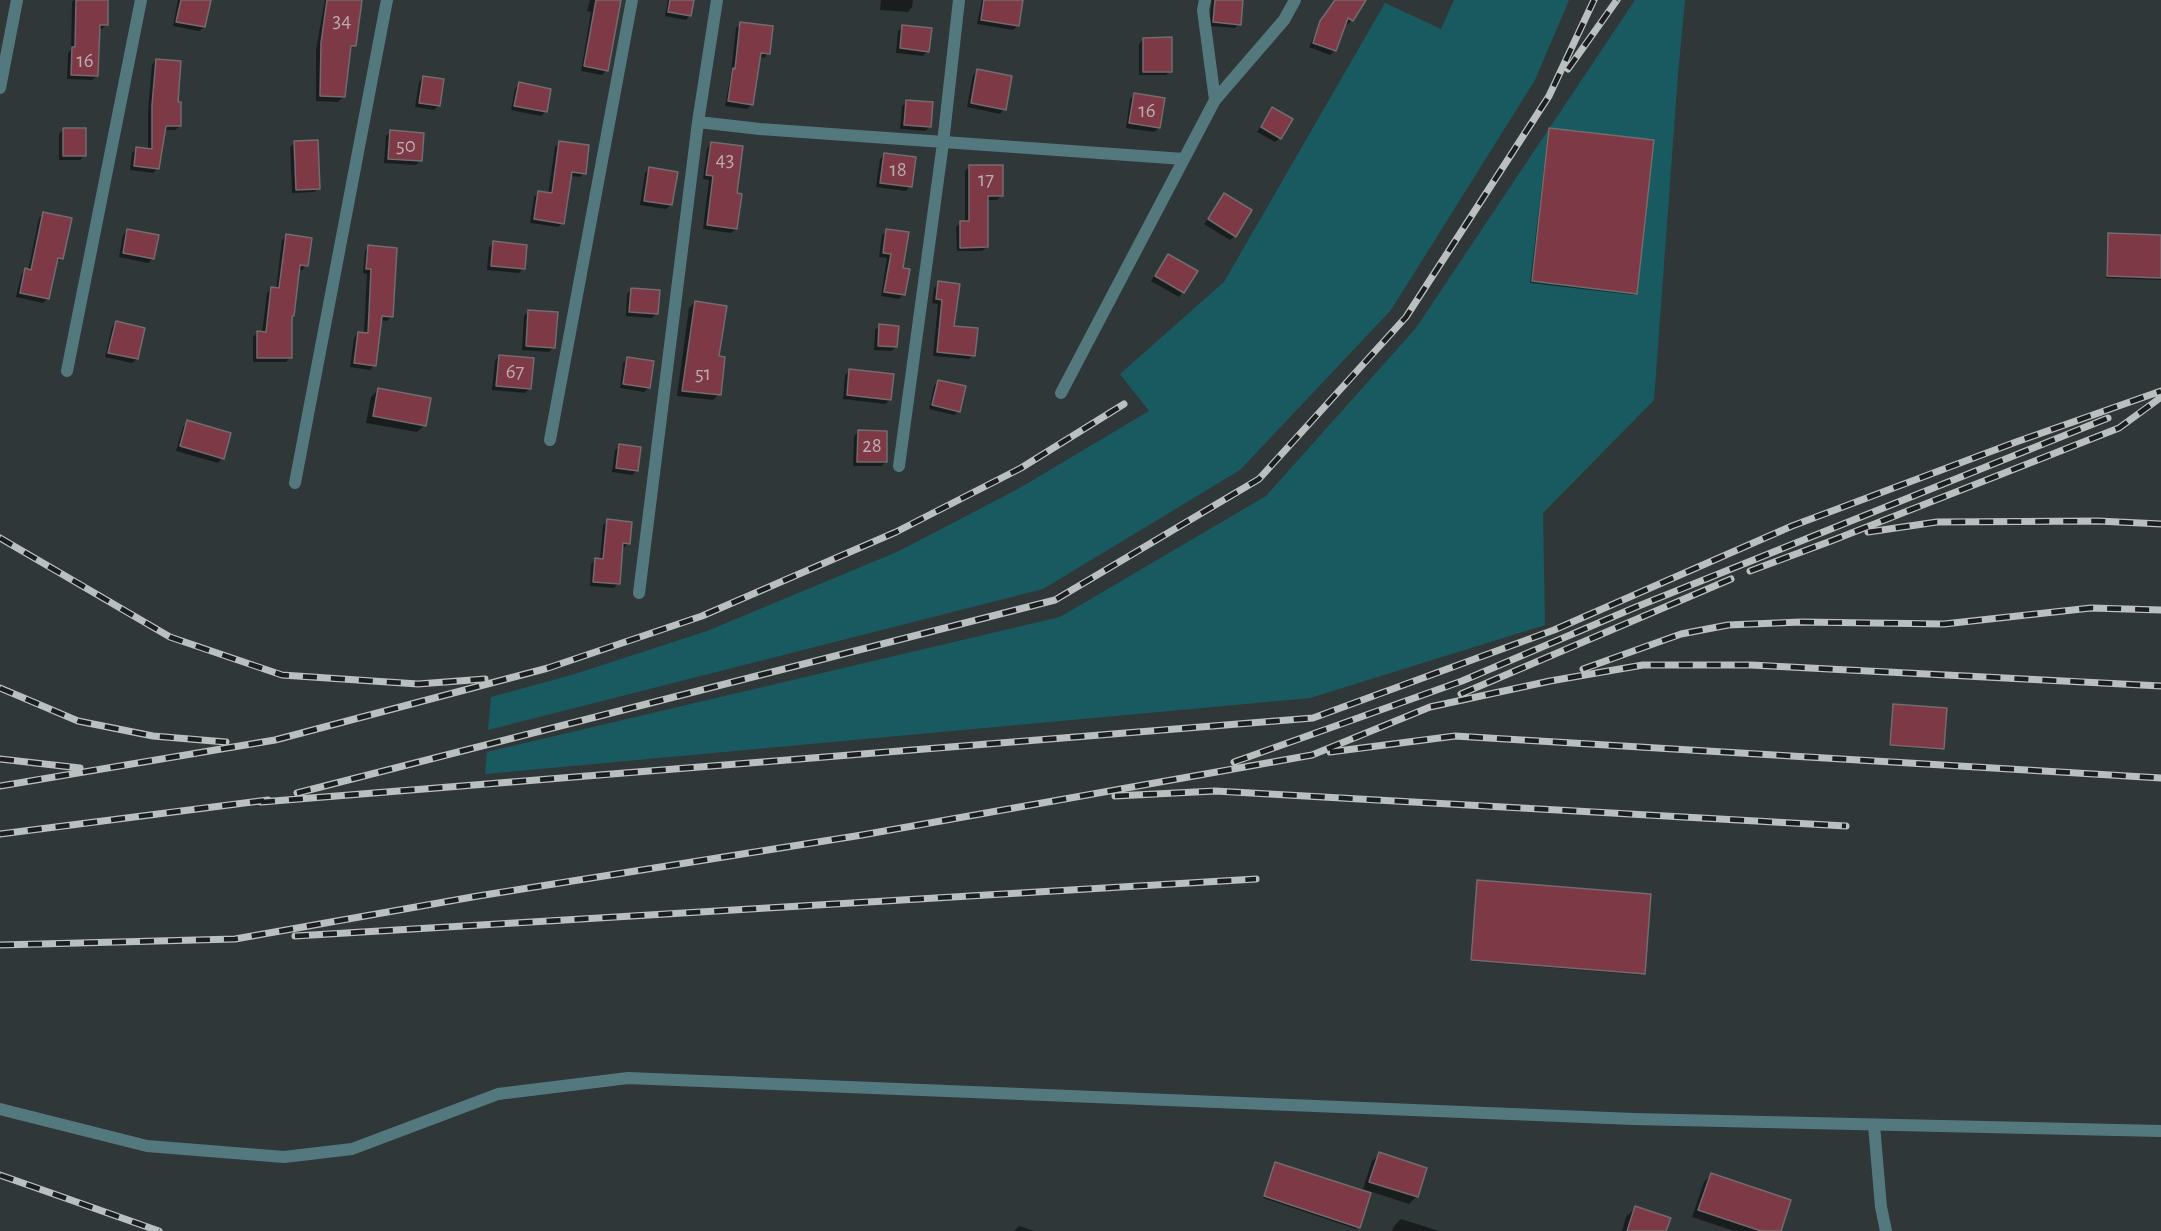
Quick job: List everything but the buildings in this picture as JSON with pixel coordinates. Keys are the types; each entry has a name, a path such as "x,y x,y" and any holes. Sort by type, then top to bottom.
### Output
{"street":[{"path":"0,88 17,0"},
{"path":"67,371 141,0"},
{"path":"295,483 387,0"},
{"path":"550,440 632,0"},
{"path":"639,593 698,122 717,0"},
{"path":"899,465 943,142 959,0"},
{"path":"1204,0 1203,10 1215,100"},
{"path":"1061,393 1215,100 1284,20 1294,0"},
{"path":"698,122 760,129 1184,159"},
{"path":"0,1109 147,1146 284,1157 352,1149 498,1094 628,1078 1622,1118 2161,1131"},
{"path":"1874,1125 1881,1207 1886,1231"}],"shaded area":[{"path":"1454,0 1569,0 1535,80 1391,310 1240,470 1043,589 488,730 491,697 575,674 707,631 897,552 1018,489 1149,411 1120,374 1224,282 1385,3 1441,29"},
{"path":"1635,0 1685,0 1654,400 1543,513 1545,625 1310,698 485,774 487,752 1060,617 1266,496 1416,328"}],"railway":[{"path":"297,793 1055,600 1259,479 1406,317 1549,96 1594,0"},
{"path":"1568,69 1617,0"},
{"path":"261,802 1313,718 1554,630 1792,526 2016,442 2161,391"},
{"path":"1750,571 2119,428 2160,398"},
{"path":"0,786 275,740 548,668 702,616 896,532 1021,468 1124,404"},
{"path":"1234,762 1462,681 1636,607 2108,418"},
{"path":"1868,532 1937,522 2098,521 2161,524"},
{"path":"0,538 170,637 282,675 418,684 485,679"},
{"path":"1461,694 1731,579"},
{"path":"1583,669 1681,634 1728,625 1801,622 1944,624 2091,608 2161,610"},
{"path":"0,945 235,939 478,896 862,835 1312,755 1430,707 1550,681 1643,665 1751,665 2161,686"},
{"path":"0,688 78,721 153,736 226,742"},
{"path":"1330,752 1455,736 2161,778"},
{"path":"0,759 80,768"},
{"path":"1115,796 1215,791 1846,826"},
{"path":"0,834 268,800"},
{"path":"295,936 1256,879"},
{"path":"0,1175 159,1231"}]}
